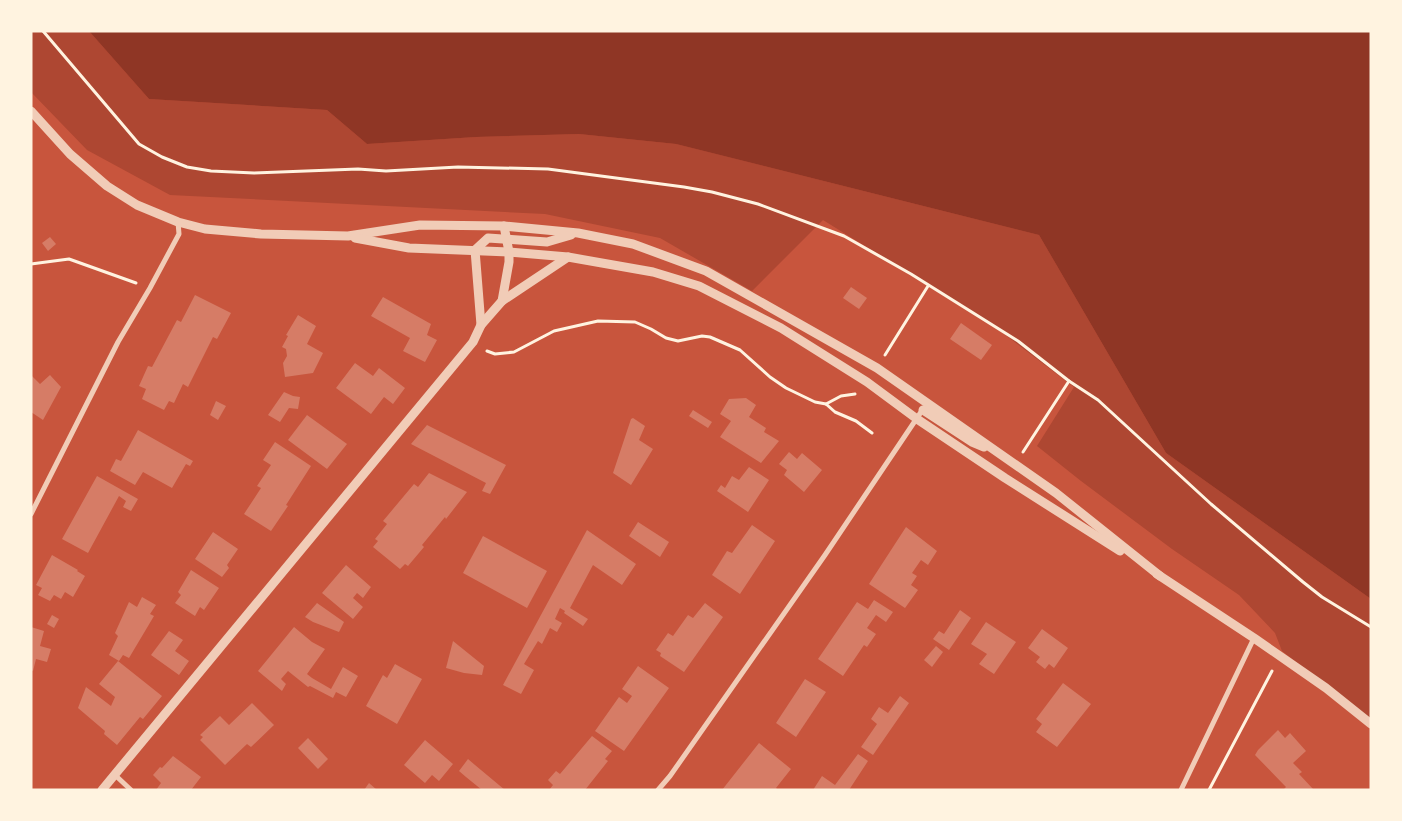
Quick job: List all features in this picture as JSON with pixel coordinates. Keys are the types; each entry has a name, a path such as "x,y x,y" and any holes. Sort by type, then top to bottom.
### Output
{"street":[{"path":"31,111 70,154 108,186 138,205 178,222 205,229 261,234 348,236 409,248 475,250 568,257 653,272 699,286 782,328 868,382 917,419 1005,478 1254,638 1326,688 1371,724"},
{"path":"31,514 118,342 179,234 178,222"},
{"path":"348,236 420,225 504,226 578,233 633,244 706,271 877,368 972,442 998,452 1056,493 1160,576"},
{"path":"502,300 509,252 504,226"},
{"path":"475,250 488,238 547,242 578,233"},
{"path":"475,250 480,325"},
{"path":"102,790 473,342 480,325 502,300 568,257"},
{"path":"658,790 670,776 748,665 925,406"},
{"path":"1182,790 1254,638"},
{"path":"115,775 132,790"}],"path":[{"path":"31,264 69,259 150,288"},
{"path":"884,358 928,286"},
{"path":"486,351 495,354 514,352 554,331 598,320 635,322 666,338 678,341 702,336 710,337 740,350 770,377 786,388 815,402 826,404 835,412 856,421 872,433"},
{"path":"1022,452 1069,381"},
{"path":"826,404 841,396 860,393"},
{"path":"1209,790 1280,656"}],"shaded area":[{"path":"31,31 89,31 149,99 327,110 367,144 476,137 579,134 676,144 1039,235 1166,453 1371,599 1371,721 1282,651 1275,633 1239,595 1172,549 1037,446 1074,387 995,327 823,220 752,291 660,238 545,214 170,195 87,150 31,92"},
{"path":"89,31 1371,31 1371,599 1166,453 1039,235 676,144 579,134 476,137 367,144 327,110 149,99"}],"building":[{"path":"50,237 56,244 48,251 42,243"},
{"path":"851,287 867,298 859,309 843,298"},
{"path":"195,295 231,313 217,339 213,337 188,387 183,384 174,403 169,401 164,410 142,399 146,389 139,386 148,366 152,367 177,320 181,322"},
{"path":"383,297 431,324 427,335 437,340 425,362 403,351 410,338 371,316"},
{"path":"298,315 316,326 307,344 323,353 313,373 285,377 283,363 287,356 286,349 282,347 288,336 286,335"},
{"path":"961,323 992,345 981,360 950,339"},
{"path":"355,363 373,376 379,368 405,388 393,404 384,397 371,414 336,388"},
{"path":"31,375 40,384 50,375 61,387 43,420 31,412"},
{"path":"284,392 300,397 298,409 289,408 280,422 268,415"},
{"path":"746,398 756,405 749,417 766,428 764,432 779,441 761,463 720,437 731,421 720,414 729,399"},
{"path":"216,401 226,406 218,420 210,415"},
{"path":"693,410 712,422 708,428 689,416"},
{"path":"307,415 347,444 327,469 288,440"},
{"path":"633,418 645,426 639,440 653,449 631,485 613,473 631,419"},
{"path":"427,425 506,465 490,494 482,491 486,483 411,444"},
{"path":"138,430 193,461 190,466 186,464 172,488 143,472 135,485 110,471 116,459 121,461"},
{"path":"275,442 311,466 271,531 244,514 261,488 257,486 271,465 263,460"},
{"path":"789,452 797,459 802,453 822,470 804,492 784,475 787,470 779,464"},
{"path":"749,467 769,480 748,512 717,491 721,485 725,488 732,476 739,480"},
{"path":"429,473 467,492 422,545 424,547 408,566 405,564 400,569 373,547 378,541 375,539 387,524 383,521 414,484 418,487"},
{"path":"97,476 138,499 131,511 123,507 126,501 119,496 88,553 62,539"},
{"path":"638,522 669,542 660,557 629,536"},
{"path":"752,525 775,541 740,594 712,575 727,551 732,553"},
{"path":"906,527 937,551 928,565 921,560 912,573 917,576 911,585 918,590 905,608 869,584"},
{"path":"587,530 636,564 622,585 593,565 570,608 588,619 583,626 560,608 555,619 562,623 557,632 550,628 542,644 538,641 524,664 534,670 521,694 503,685"},
{"path":"213,532 238,549 227,565 229,568 222,577 195,559"},
{"path":"483,536 547,571 527,608 463,573"},
{"path":"52,555 85,576 73,597 65,592 61,599 54,595 50,601 38,595 42,588 36,585"},
{"path":"346,565 371,587 363,598 357,593 353,598 363,607 353,619 322,593"},
{"path":"191,570 219,588 204,610 200,607 195,616 175,603 181,595 178,592"},
{"path":"142,597 156,605 150,614 154,616 129,658 123,655 119,661 109,655 118,636 115,633 129,602 137,607"},
{"path":"874,600 893,612 886,622 876,615 867,628 876,634 867,647 864,645 843,676 818,659 857,602 868,609"},
{"path":"317,603 344,622 339,632 305,617"},
{"path":"705,603 723,617 684,672 660,656 661,653 656,650 668,633 673,636 688,615 693,618"},
{"path":"960,610 971,618 949,650 933,639 939,631 944,634"},
{"path":"52,615 59,619 54,628 47,624"},
{"path":"986,622 1016,642 994,674 979,664 987,654 971,644"},
{"path":"31,627 44,631 40,646 51,649 47,662 36,659 33,671 31,670"},
{"path":"294,627 312,642 325,649 307,674 312,678 331,689 343,667 358,676 346,697 336,692 333,698 310,686 308,687 288,671 281,679 286,684 282,691 258,671"},
{"path":"1042,629 1068,648 1054,668 1049,664 1045,669 1036,662 1040,657 1028,648"},
{"path":"169,631 183,640 175,651 189,661 179,675 151,655"},
{"path":"453,641 484,666 482,675 446,668"},
{"path":"936,646 943,652 932,667 924,660"},
{"path":"118,661 162,696 143,719 140,717 117,745 104,734 105,731 78,708 86,687 111,706 115,697 99,684"},
{"path":"395,664 422,679 397,724 366,706 383,675 387,678"},
{"path":"638,666 669,688 624,751 595,731 619,697 627,703 632,696 622,689"},
{"path":"805,679 826,692 796,737 776,723"},
{"path":"1063,683 1091,704 1057,747 1036,732 1042,724 1036,719"},
{"path":"900,696 909,703 873,755 861,747 877,724 871,719 879,707 888,713"},
{"path":"252,703 274,725 251,747 247,744 225,765 200,740 203,737 200,735 220,716 229,725"},
{"path":"1278,730 1285,738 1290,733 1306,751 1293,763 1302,772 1299,774 1314,790 1283,790 1286,787 1255,755"},
{"path":"592,736 612,751 605,759 608,761 585,790 549,790 553,785 548,780 556,771 560,774"},
{"path":"308,738 328,759 318,769 298,748"},
{"path":"425,740 453,764 439,781 432,775 425,783 404,765"},
{"path":"759,743 791,769 776,788 778,790 722,790"},
{"path":"858,754 868,761 849,790 813,790 822,776 835,785"},
{"path":"173,756 201,777 191,790 156,790 161,783 153,775"},
{"path":"468,759 505,790 482,790 466,777 459,771"},
{"path":"369,783 377,790 364,790"}]}
